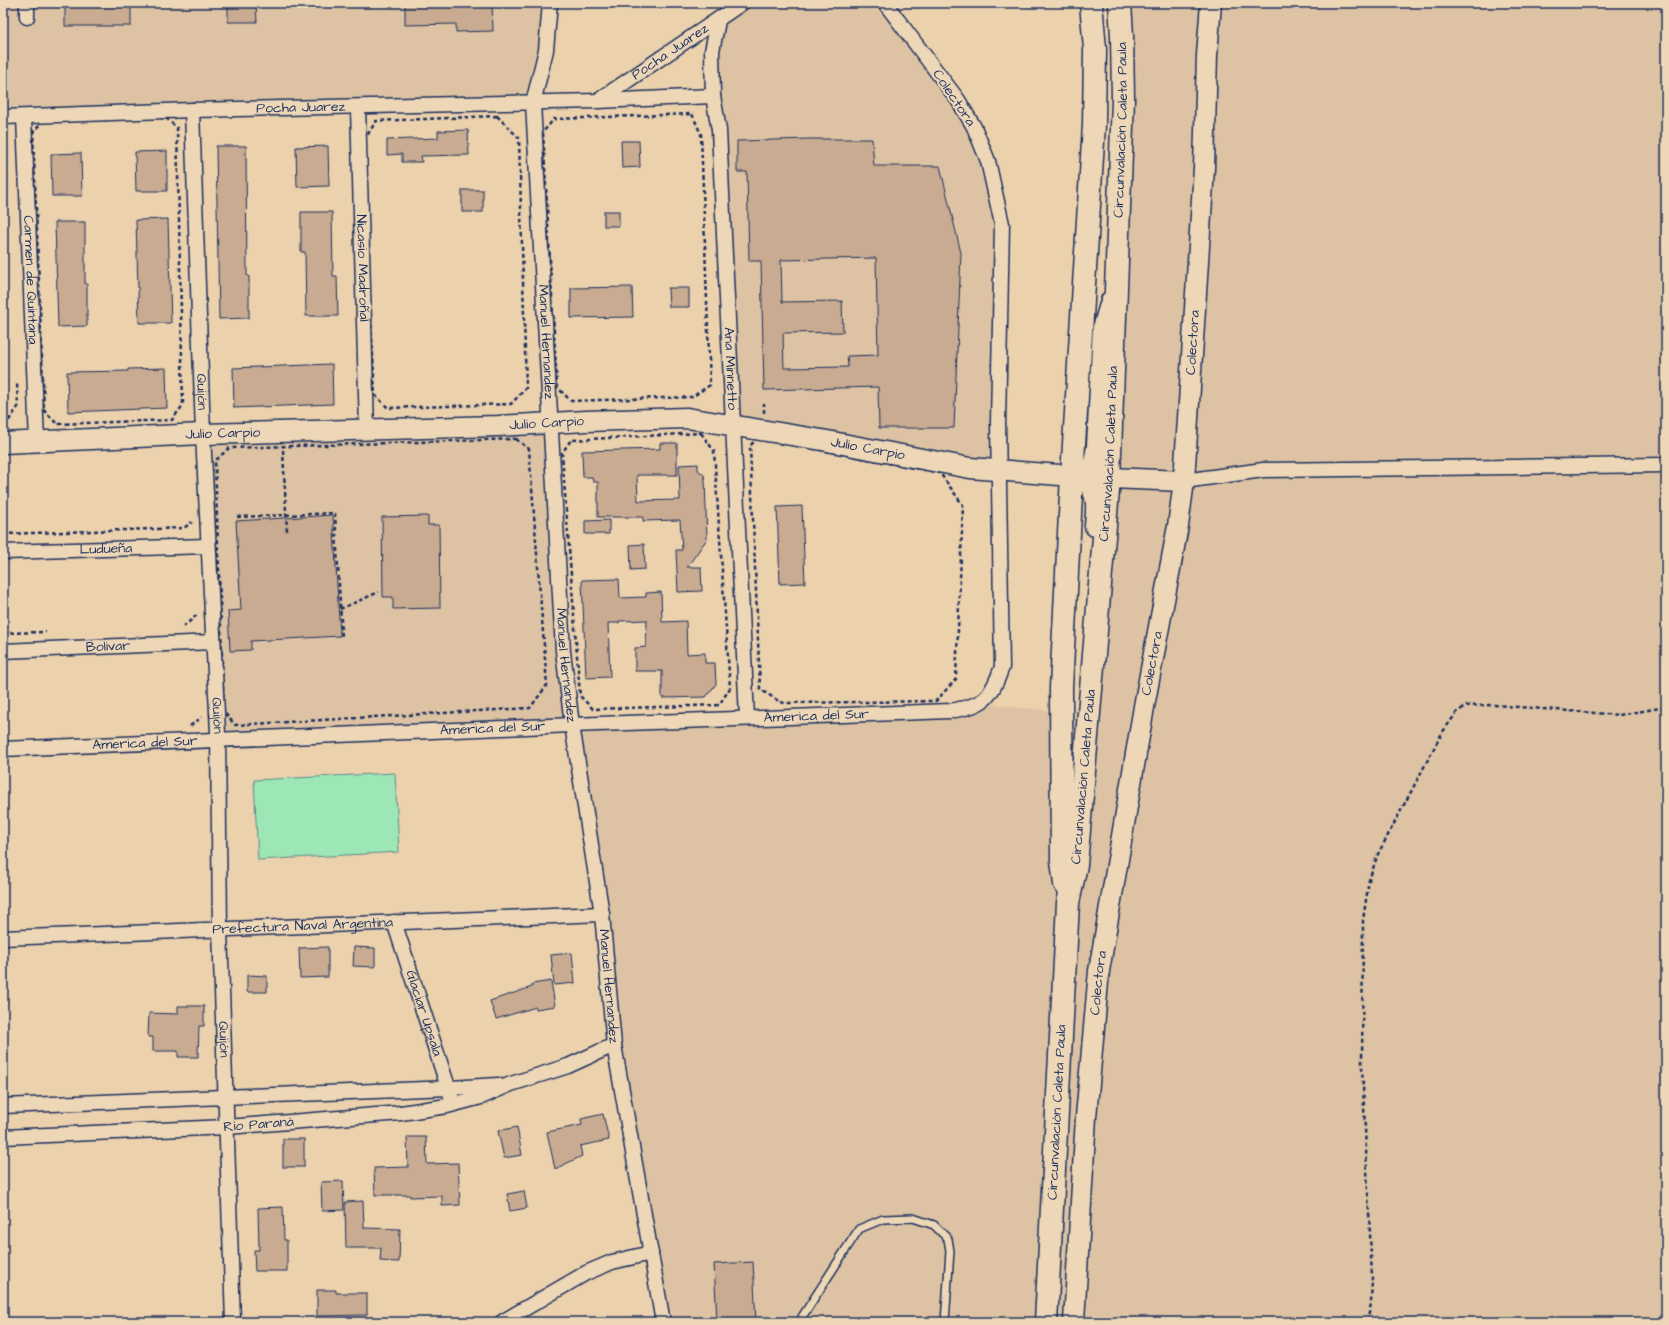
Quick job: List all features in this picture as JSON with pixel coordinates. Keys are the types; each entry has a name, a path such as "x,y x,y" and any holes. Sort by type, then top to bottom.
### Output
{"highway":[{"name":"Circunvalación Caleta Paula","path":"1046,1322 1068,903 1076,865 1098,614 1081,324 1094,125 1095,49 1091,3"},
{"name":"Circunvalación Caleta Paula","path":"1068,903 1062,861 1060,712 1116,285 1124,99 1120,3"}],"street":[{"name":"Manuel Hernandez","path":"550,3 546,50 534,103 563,651 572,725 602,914 614,1045 663,1322"},
{"name":"Pocha Juarez","path":"598,101 718,21 742,3"},
{"name":"Colectora","path":"885,3 958,100 974,126 988,161 1002,224 998,423 1002,667 995,686 981,703"},
{"name":"Colectora","path":"1074,1322 1086,1117 1099,971 1145,700 1178,526 1184,481 1204,168 1208,54 1212,3"},
{"name":"Ana Minnetto","path":"718,21 712,51 713,96 719,130 747,718"},
{"name":"Pocha Juarez","path":"3,117 192,110 534,103 713,96"},
{"name":"Nicasio Madroñal","path":"358,107 367,430"},
{"name":"Quijón","path":"192,110 203,434 218,741 220,929 233,1322"},
{"name":"Carmen de Quintana","path":"24,117 37,442"},
{"name":"Julio Carpio","path":"3,444 203,434 498,426 687,418 822,440 970,468 999,471 1184,481"},
{"path":"1184,481 1262,470 1666,465"},
{"name":"Ludueña","path":"3,552 208,546"},
{"name":"Bolivar","path":"3,651 213,642"},
{"name":"America del Sur","path":"3,750 572,725 950,711 970,708 981,703"},
{"name":"Prefectura Naval Argentina","path":"3,938 602,914"},
{"name":"Glaciar Upsala","path":"394,922 450,1088 452,1104"},
{"name":"Río Paraná","path":"3,1137 227,1127 401,1113 452,1104 481,1096 511,1084 568,1066 614,1045"},
{"name":"Río Paraná","path":"3,1106 450,1088 511,1084"},
{"path":"502,1322 586,1273 612,1262 651,1253"}],"lane":[{"path":"801,1322 802,1317 859,1229 883,1219 912,1218 934,1225 948,1239 950,1251 945,1322"}],"path":[{"path":"692,114 701,134 710,385 692,397 572,401 557,387 543,132 554,119 692,114"},
{"path":"498,116 519,138 526,388 511,404 388,408 375,395 362,144 376,121 498,116"},
{"path":"166,118 177,128 184,405 172,420 57,424 44,410 33,132 43,122 166,118"},
{"path":"701,434 714,450 730,688 719,705 593,709 580,696 562,453 570,440 701,434"},
{"path":"757,438 940,473 945,479 963,506 956,679 936,701 780,702 760,689 750,446 757,438"},
{"path":"516,439 529,448 547,685 530,708 235,725 224,712 215,461 228,448 283,446 516,439"},
{"path":"283,446 287,531"},
{"path":"237,516 335,513 342,638"},
{"path":"3,534 184,528 194,520"},
{"path":"340,609 379,592"},
{"path":"182,627 197,616 197,608"},
{"path":"3,633 50,632"},
{"path":"1367,1322 1371,1304 1372,1277 1362,1065 1363,920 1369,880 1378,854 1442,732 1457,712 1466,706 1494,705 1619,715 1666,707"},
{"path":"182,726 190,726 205,714"}],"shaded area":[{"path":"3,3 550,3 533,103 3,117"},
{"path":"742,3 885,3 958,100 997,198 999,471 732,425 719,130 718,21"},
{"path":"1120,3 1666,3 1666,1322 663,1322 572,725 981,703 1060,712 1089,712"},
{"path":"550,423 572,725 218,741 203,434"}],"green space":[{"path":"395,773 399,852 258,860 254,780"}],"building":[{"path":"65,3 131,3 131,26 65,26"},
{"path":"228,3 256,3 257,22 228,22"},
{"path":"405,3 492,3 493,31 456,32 456,24 405,25"},
{"path":"468,130 469,155 421,156 422,162 402,162 402,154 387,155 387,140 438,138 438,131"},
{"path":"872,139 874,166 940,166 961,253 954,428 879,428 878,387 764,390 761,261 749,261 747,172 737,172 737,141","holes":["876,258 878,355 847,356 848,367 784,368 783,333 843,332 842,301 782,302 781,260"]},
{"path":"621,141 639,141 640,167 622,168"},
{"path":"216,146 246,146 247,276 249,276 249,318 219,319"},
{"path":"328,146 329,186 297,187 296,147"},
{"path":"167,151 167,191 136,191 135,152"},
{"path":"81,153 82,196 52,196 51,154"},
{"path":"462,190 483,190 483,212 462,212"},
{"path":"604,211 619,211 619,226 604,226"},
{"path":"301,212 332,212 333,276 337,276 338,316 306,316 305,252 301,252"},
{"path":"168,219 171,323 139,323 136,220"},
{"path":"55,222 85,222 87,326 58,327"},
{"path":"632,287 633,317 571,318 571,288"},
{"path":"668,288 689,288 689,307 669,307"},
{"path":"332,364 333,404 234,408 233,368"},
{"path":"166,368 167,408 68,412 67,372 128,371 128,369"},
{"path":"660,443 677,443 677,475 637,475 638,501 680,500 679,465 698,464 698,470 704,475 705,479 707,539 687,567 701,567 702,591 678,592 676,550 682,550 680,520 643,521 643,517 598,517 598,482 593,482 592,477 583,477 582,451 660,449"},
{"path":"802,506 805,583 780,584 777,507"},
{"path":"333,515 340,636 251,641 251,650 230,651 228,611 241,610 236,521"},
{"path":"428,516 428,525 439,525 440,608 393,609 393,597 383,597 382,517"},
{"path":"609,520 609,534 585,534 585,521"},
{"path":"644,544 645,569 631,570 630,545"},
{"path":"619,579 620,598 646,597 646,593 661,592 662,622 686,621 687,654 705,653 705,663 715,663 716,684 706,697 662,698 662,671 635,671 635,648 646,647 647,620 608,623 610,677 586,678 582,580"},
{"path":"328,947 328,977 300,978 299,948"},
{"path":"354,947 375,948 375,967 353,966"},
{"path":"572,953 575,983 554,985 551,955"},
{"path":"247,975 267,976 267,992 247,992"},
{"path":"551,981 555,1006 536,1009 536,1007 496,1019 490,1001 532,987 532,984"},
{"path":"178,1006 204,1006 204,1026 199,1026 198,1057 178,1057 178,1051 153,1051 153,1037 148,1037 149,1013 178,1014"},
{"path":"603,1114 609,1140 580,1146 582,1156 555,1169 547,1132 582,1125 581,1119"},
{"path":"517,1127 522,1155 504,1158 498,1131"},
{"path":"407,1137 426,1137 427,1164 458,1163 460,1205 442,1206 442,1196 410,1197 410,1195 375,1195 374,1168 408,1167"},
{"path":"283,1139 304,1139 304,1167 283,1167"},
{"path":"343,1181 344,1210 322,1211 321,1182"},
{"path":"524,1191 527,1208 510,1211 507,1194"},
{"path":"363,1201 364,1228 400,1229 399,1262 380,1261 381,1248 346,1248 345,1202"},
{"path":"283,1207 284,1240 287,1240 287,1271 255,1271 254,1250 259,1250 258,1208"},
{"path":"753,1262 756,1322 717,1322 714,1264"},
{"path":"317,1290 336,1290 336,1293 367,1293 367,1315 317,1316"}]}
